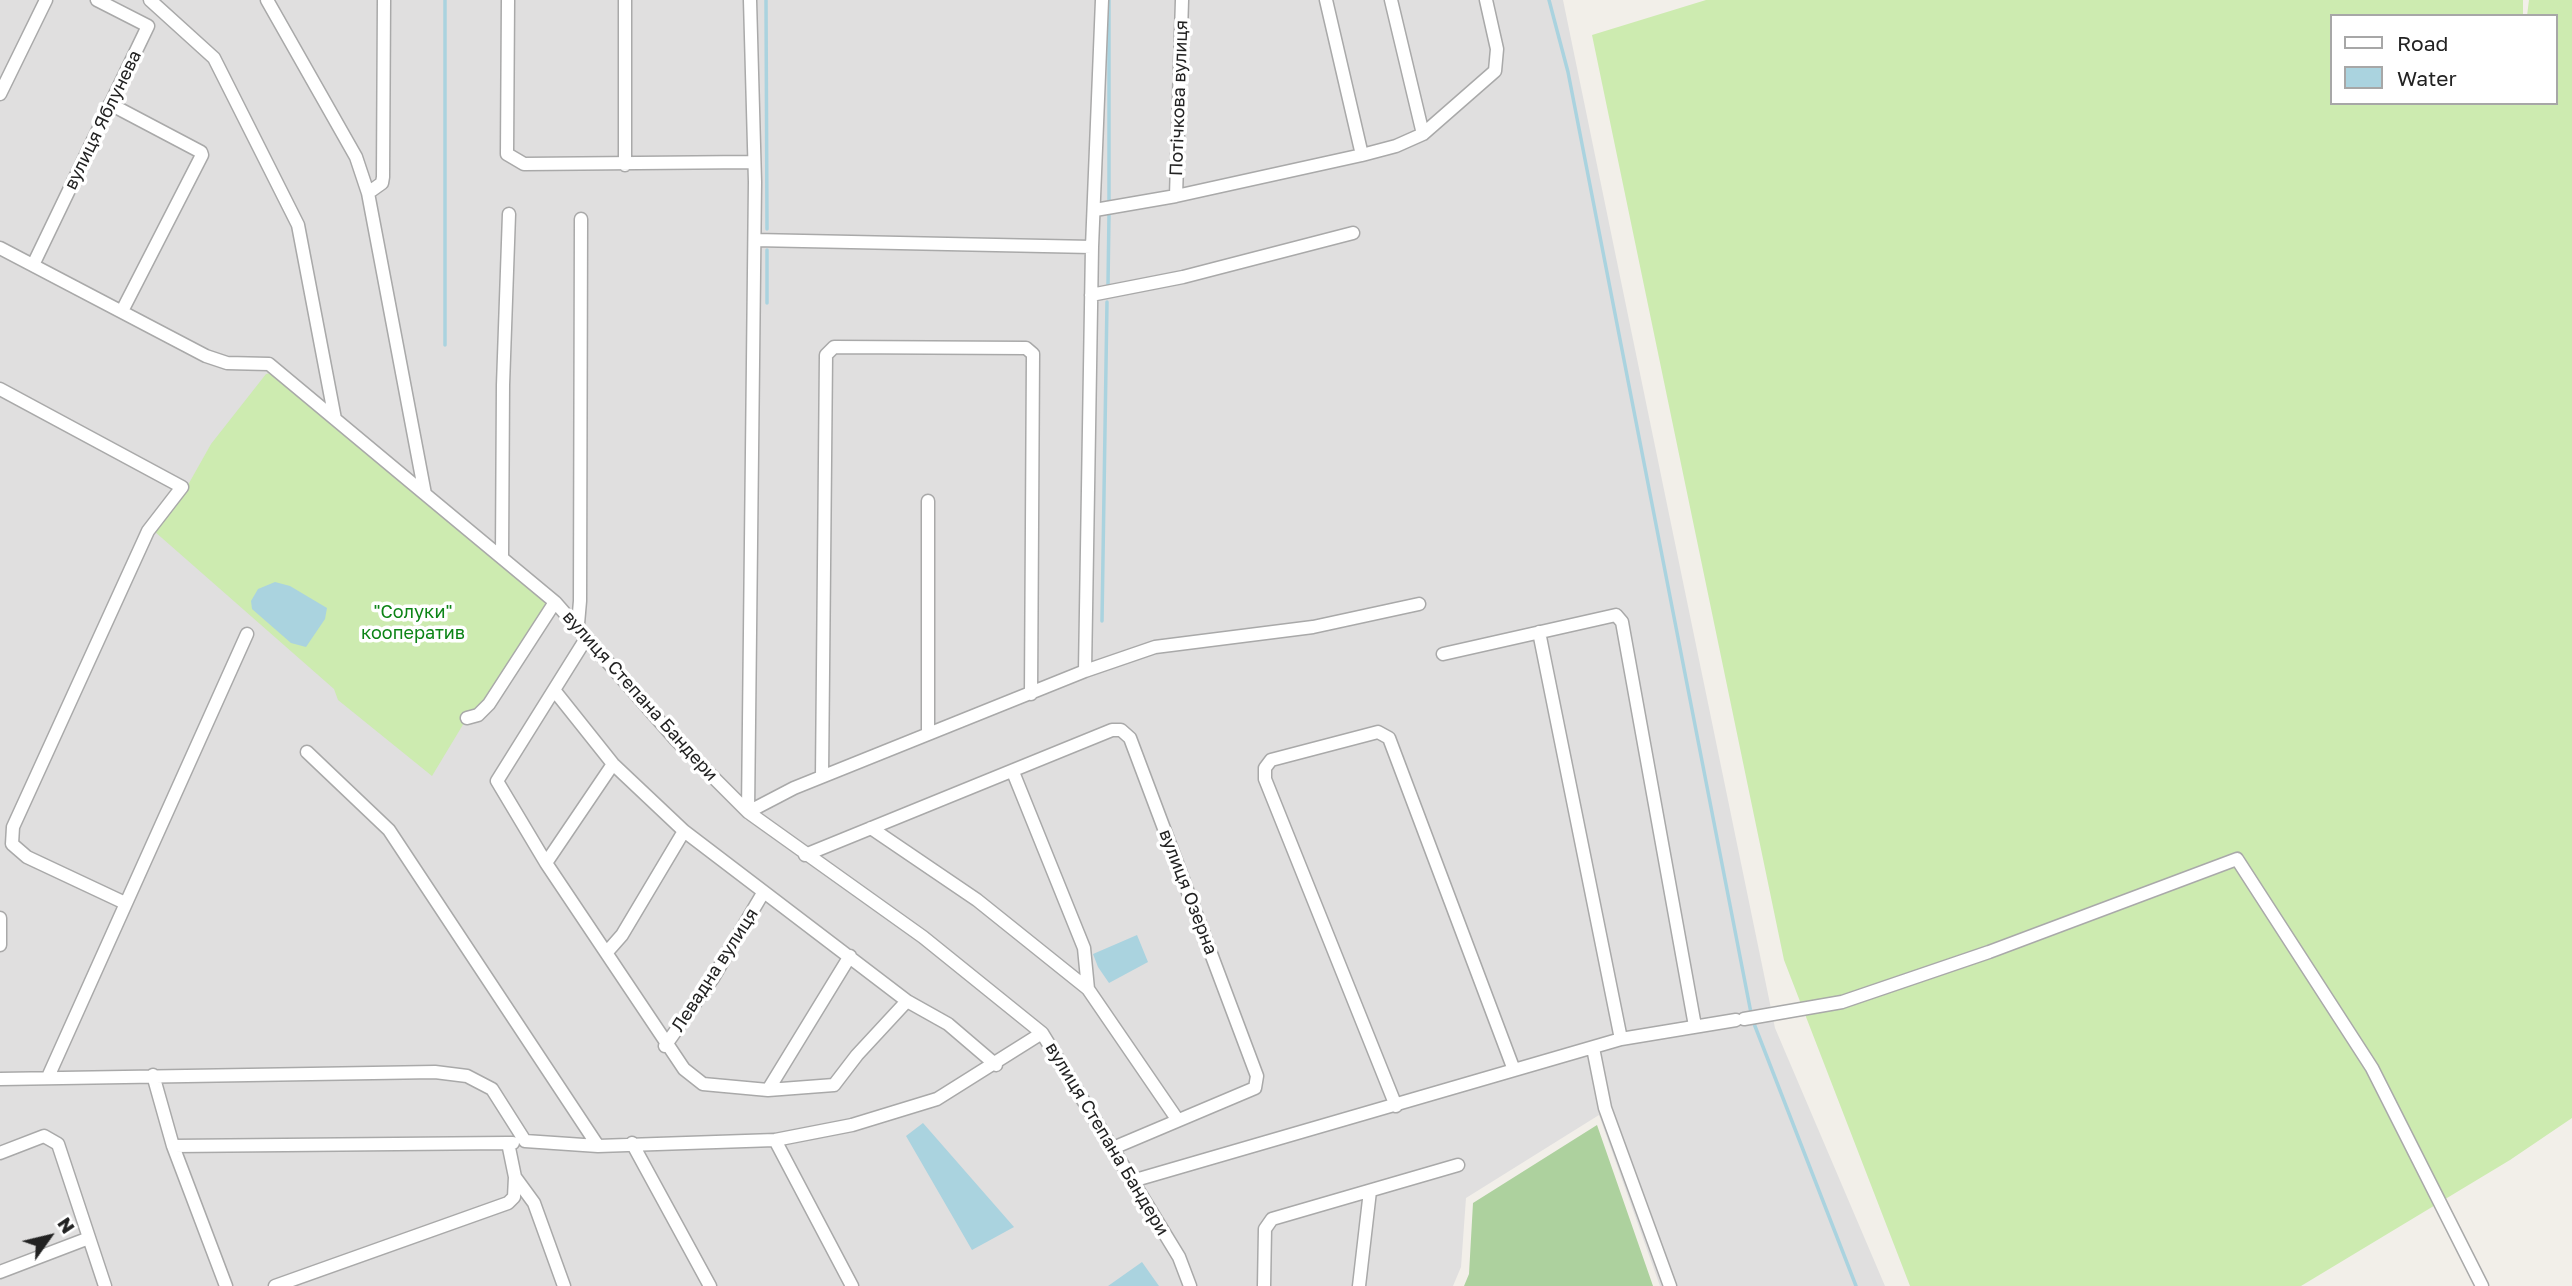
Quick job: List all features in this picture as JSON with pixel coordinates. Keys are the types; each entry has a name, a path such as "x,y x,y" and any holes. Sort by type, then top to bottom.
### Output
{"street":[{"path":"0,94 47,0"},
{"name":"вулиця Яблунева","path":"33,265 148,26 97,0"},
{"path":"150,0 214,58 298,225 335,420"},
{"path":"267,0 356,157 368,193 425,494"},
{"path":"368,193 382,183 383,177 384,0"},
{"path":"508,0 507,153 524,164 752,162"},
{"path":"625,0 625,165"},
{"path":"750,0 755,240 748,812 822,776 1085,671 1155,647 1313,627 1419,604"},
{"path":"1085,671 1092,247 1102,0"},
{"name":"Потічкова вулиця","path":"1176,196 1182,0"},
{"path":"1326,0 1362,155"},
{"path":"1391,0 1423,134"},
{"name":"Потічкова вулиця","path":"1095,209 1176,196 1362,155 1396,146 1423,134 1495,71 1497,49 1486,0"},
{"path":"110,104 201,152 202,155 122,311"},
{"path":"502,555 503,385 509,214"},
{"path":"578,624 580,219"},
{"path":"1091,295 1183,277 1353,233"},
{"path":"755,240 1092,247"},
{"name":"вулиця Степана Бандери","path":"0,248 206,356 227,363 269,364 502,555 578,624 684,748 748,812 923,937 1042,1034 1179,1257 1190,1286"},
{"path":"822,776 826,355 834,347 1026,348 1033,354 1031,694"},
{"path":"0,389 182,487 148,531 13,827 12,844 27,857 125,903"},
{"path":"928,734 929,500"},
{"path":"467,718 478,715 489,704 555,602"},
{"path":"1443,654 1616,615 1622,622 1695,1026"},
{"path":"1539,632 1621,1039"},
{"path":"48,1077 247,634"},
{"name":"Левадна вулиця","path":"587,637 496,781 666,1046 684,1069 703,1084 768,1090 834,1085 857,1055 907,1001"},
{"name":"Левадна вулиця","path":"554,690 613,764 684,831 907,1001 948,1024 996,1065"},
{"name":"вулиця Озерна","path":"805,855 1112,730 1121,730 1130,738 1257,1076 1255,1088 1113,1148"},
{"path":"1396,1106 1265,779 1265,768 1271,760 1378,732 1389,738 1514,1070"},
{"path":"307,752 389,830 598,1146"},
{"path":"547,863 613,764"},
{"path":"1013,772 1084,948 1088,989"},
{"path":"871,828 977,900 1088,989 1177,1119"},
{"path":"607,952 622,935 684,831"},
{"path":"1132,1181 1621,1039 1828,1005 1854,998 1989,952 2237,859 2372,1068 2482,1286"},
{"name":"Левадна вулиця","path":"666,1046 713,978 763,893"},
{"path":"0,918 0,946"},
{"path":"768,1090 850,956"},
{"path":"173,1146 525,1141 598,1146 775,1140 852,1125 937,1099 996,1065 1042,1034"},
{"path":"1592,1048 1605,1108 1670,1286"},
{"path":"0,1079 411,1072 467,1076 492,1089 525,1141"},
{"path":"153,1075 173,1146 226,1286"},
{"path":"0,1153 44,1136 52,1138 58,1144 105,1286"},
{"path":"775,1140 852,1286"},
{"path":"275,1286 499,1208 514,1198 515,1177 508,1143"},
{"path":"632,1143 710,1286"},
{"path":"1264,1286 1265,1229 1272,1219 1458,1164"},
{"path":"515,1177 534,1203 565,1286"},
{"path":"1359,1286 1370,1191"},
{"path":"0,1272 89,1238"}],"shaded area":[{"path":"0,0 1563,0 1775,1028 1885,1286 1660,1286 1599,1115 1466,1198 1461,1267 1453,1286 0,1286"}],"green space":[{"path":"1706,0 2523,0 2523,14 2330,14 2330,105 2558,105 2558,14 2527,14 2529,0 2572,0 2572,1118 2510,1160 2301,1286 1910,1286 1784,960 1592,35"},
{"name":"\"Солуки\" кооператив","path":"271,373 555,602 482,708 467,718 432,776 338,700 334,689 154,531 184,492 211,444 266,374"},
{"path":"1597,1125 1653,1286 1464,1286 1469,1274 1473,1203"}],"water":[{"path":"275,582 290,586 327,608 325,619 306,647 291,643 252,609 251,601 258,589"},
{"path":"1137,935 1148,962 1109,983 1093,954"},
{"path":"923,1123 1014,1227 972,1250 906,1136"},
{"path":"1142,1262 1159,1286 1108,1286"}],"waterway":[{"path":"445,0 445,345"},
{"path":"766,0 767,229"},
{"path":"1109,0 1109,200"},
{"path":"1549,0 1568,72 1751,1013"},
{"path":"1108,285 1109,215"},
{"path":"767,250 767,303"},
{"path":"1102,621 1107,302"},
{"path":"1753,1021 1856,1286"}]}
